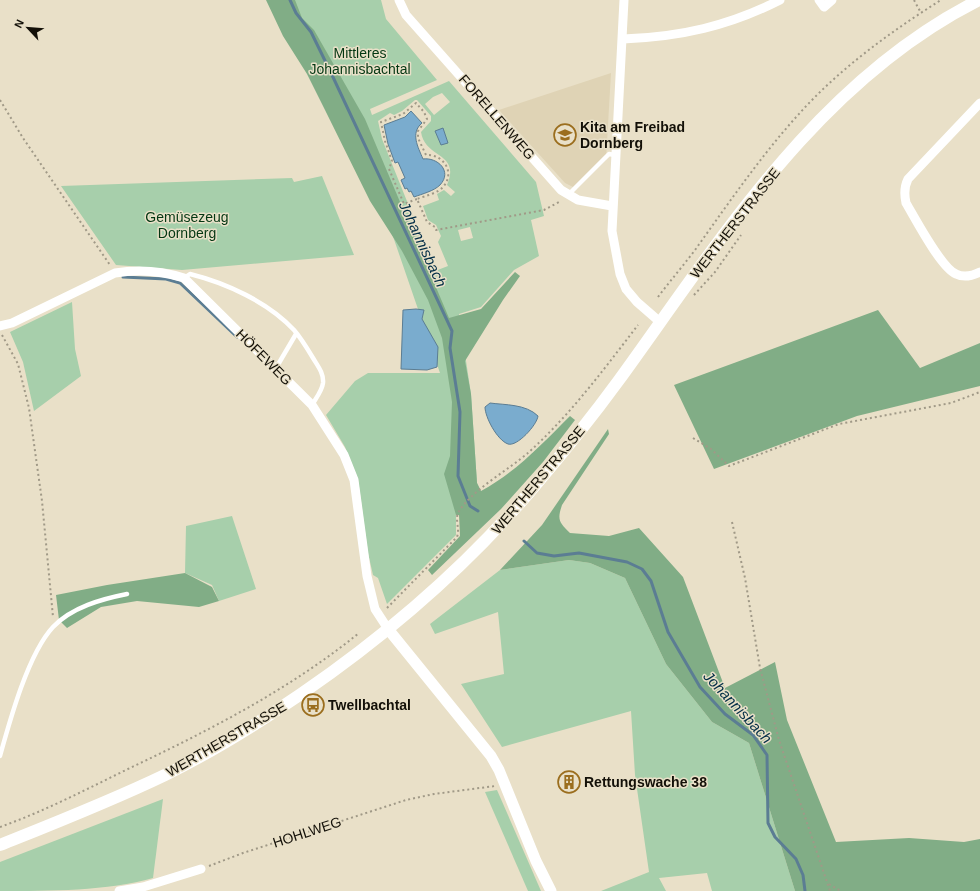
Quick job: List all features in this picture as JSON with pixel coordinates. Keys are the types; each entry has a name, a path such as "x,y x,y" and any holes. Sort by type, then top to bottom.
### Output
{"main road":[{"name":"WERTHERSTRASSE","path":"0,845 104,803 195,760 270,714 342,665 388,629 469,558 530,492 618,382 660,322 761,186 823,116 856,84 898,50 951,15 979,0"}],"street":[{"name":"FORELLENWEG","path":"400,0 406,15 561,190 568,195 587,203 612,206"},
{"path":"624,0 623,39 612,206 612,231 620,274 626,289 637,302 660,322"},
{"path":"623,39 652,38 695,32 725,23 780,0"},
{"path":"819,0 824,6 832,0"},
{"path":"980,103 908,179 905,185 904,195 906,203 947,268 961,276 970,276 980,272"},
{"name":"HÖFEWEG","path":"0,326 12,323 115,273 128,271 151,271 170,273 184,278 312,405 344,455 354,480 367,576 373,602 378,616 388,629"},
{"path":"388,629 494,761 536,861 551,891"},
{"path":"119,891 143,887 201,869"}],"lane":[{"path":"568,195 609,154 616,154"},
{"path":"184,278 190,274 202,277 250,298 279,317 296,334 321,371 323,382 319,395 312,405"},
{"path":"276,368 296,334"},
{"path":"0,756 16,701 28,670 40,646 53,627 91,604 127,594"}],"path":[{"path":"914,0 921,13"},
{"path":"0,100 23,138 115,273"},
{"path":"416,103 424,112 427,119 418,131 421,145 426,155 431,154 443,161 447,166 449,173 444,187 417,199 404,204 389,169 392,161 384,141 381,122 403,114 416,103"},
{"path":"417,199 427,222 435,227 436,230 544,210 553,207 568,195"},
{"path":"692,298 715,272 741,235"},
{"path":"387,608 457,537 457,516 460,511 477,492 530,452 596,380 638,325"},
{"path":"0,332 18,364 29,408 42,501 53,627"},
{"path":"693,438 711,449 729,466 839,424 951,403 980,392"},
{"path":"732,522 745,578 760,668 779,740 829,884 830,891"},
{"path":"0,827 56,804 220,723 273,693 359,633"},
{"name":"HOHLWEG","path":"201,869 243,853 406,800 434,794 499,785"},
{"path":"829,884 842,891"}],"shaded area":[{"name":"Kita am Freibad Dornberg","path":"611,73 606,160 577,189 565,183 499,110"}],"green space":[{"path":"266,0 295,0 302,18 314,30 365,119 449,318 481,309 515,272 520,276 503,300 465,361 471,394 477,483 481,491 517,467 570,416 575,420 543,462 501,509 432,575 428,570 460,536 459,515 456,515 444,474 450,456 452,402 442,338 428,300 402,251 370,201 307,74 283,36"},
{"name":"Mittleres Johannisbachtal","path":"279,0 381,0 386,19 437,80 370,109 372,115 449,81 536,182 544,216 531,220 539,256 514,270 481,307 459,314 471,394 477,483 481,492 456,515 456,535 387,604 378,578 373,575 368,553 358,479 345,447 326,415 355,381 368,373 440,373 387,219","holes":["442,93 450,102 434,115 425,104 433,97","417,100 431,116 431,121 421,132 424,141 429,147 446,161 450,174 447,185 455,192 451,196 444,190 437,194 439,200 423,206 428,220 436,225 441,236 438,242 448,266 435,271 382,139 378,121 390,113 394,115","470,227 473,238 461,241 458,230"]},
{"name":"Gemüsezeug Dornberg","path":"322,176 354,255 182,270 116,265 61,186 292,178 294,182"},
{"path":"72,302 75,349 81,376 34,411 23,362 10,332"},
{"path":"878,310 920,368 980,343 980,386 857,416 714,469 674,385"},
{"path":"608,429 609,434 562,505 559,518 563,526 570,533 609,536 639,528 683,577 725,688 775,662 787,720 836,842 909,838 964,842 980,839 980,891 795,891 749,743 712,722 666,664 625,578 590,563 569,560 500,570 542,525"},
{"path":"232,516 256,589 219,601 212,585 185,573 186,526"},
{"path":"569,560 590,563 625,578 666,664 712,722 749,743 795,891 712,891 707,873 659,878 666,891 601,891 649,872 635,775 631,711 502,747 461,684 504,674 498,612 435,634 430,624 500,570"},
{"path":"185,573 212,587 219,601 199,607 137,601 101,607 67,628 59,620 56,595 107,585"},
{"path":"497,790 541,891 528,891 485,792"},
{"path":"163,799 153,878 117,886 98,888 0,891 0,862"}],"water":[{"path":"411,111 422,123 416,131 416,140 423,159 433,160 438,163 442,166 445,175 444,180 435,189 414,197 411,191 409,192 407,188 405,189 401,180 405,178 398,162 395,163 388,144 384,125 405,117"},
{"path":"443,128 448,143 441,145 435,131"},
{"path":"403,310 424,310 422,319 438,347 437,367 427,370 401,369"},
{"path":"490,403 528,409 538,416 537,420 521,439 512,444 508,444 500,438 489,422 485,407"}],"waterway":[{"name":"Johannisbach","path":"290,0 296,13 311,32 452,331 450,348 460,412 458,476 470,506 478,511"},
{"path":"123,277 166,279 180,283 237,337"},
{"name":"Johannisbach","path":"524,541 537,553 554,556 579,553 627,562 642,569 651,581 668,632 700,687 725,714 753,735 767,755 768,823 775,837 796,859 803,875 805,891"}],"place":[{"name":"Kita am Freibad Dornberg","path":"565,135"},
{"name":"Twellbachtal","path":"313,705"},
{"name":"Rettungswache 38","path":"569,782"}]}
